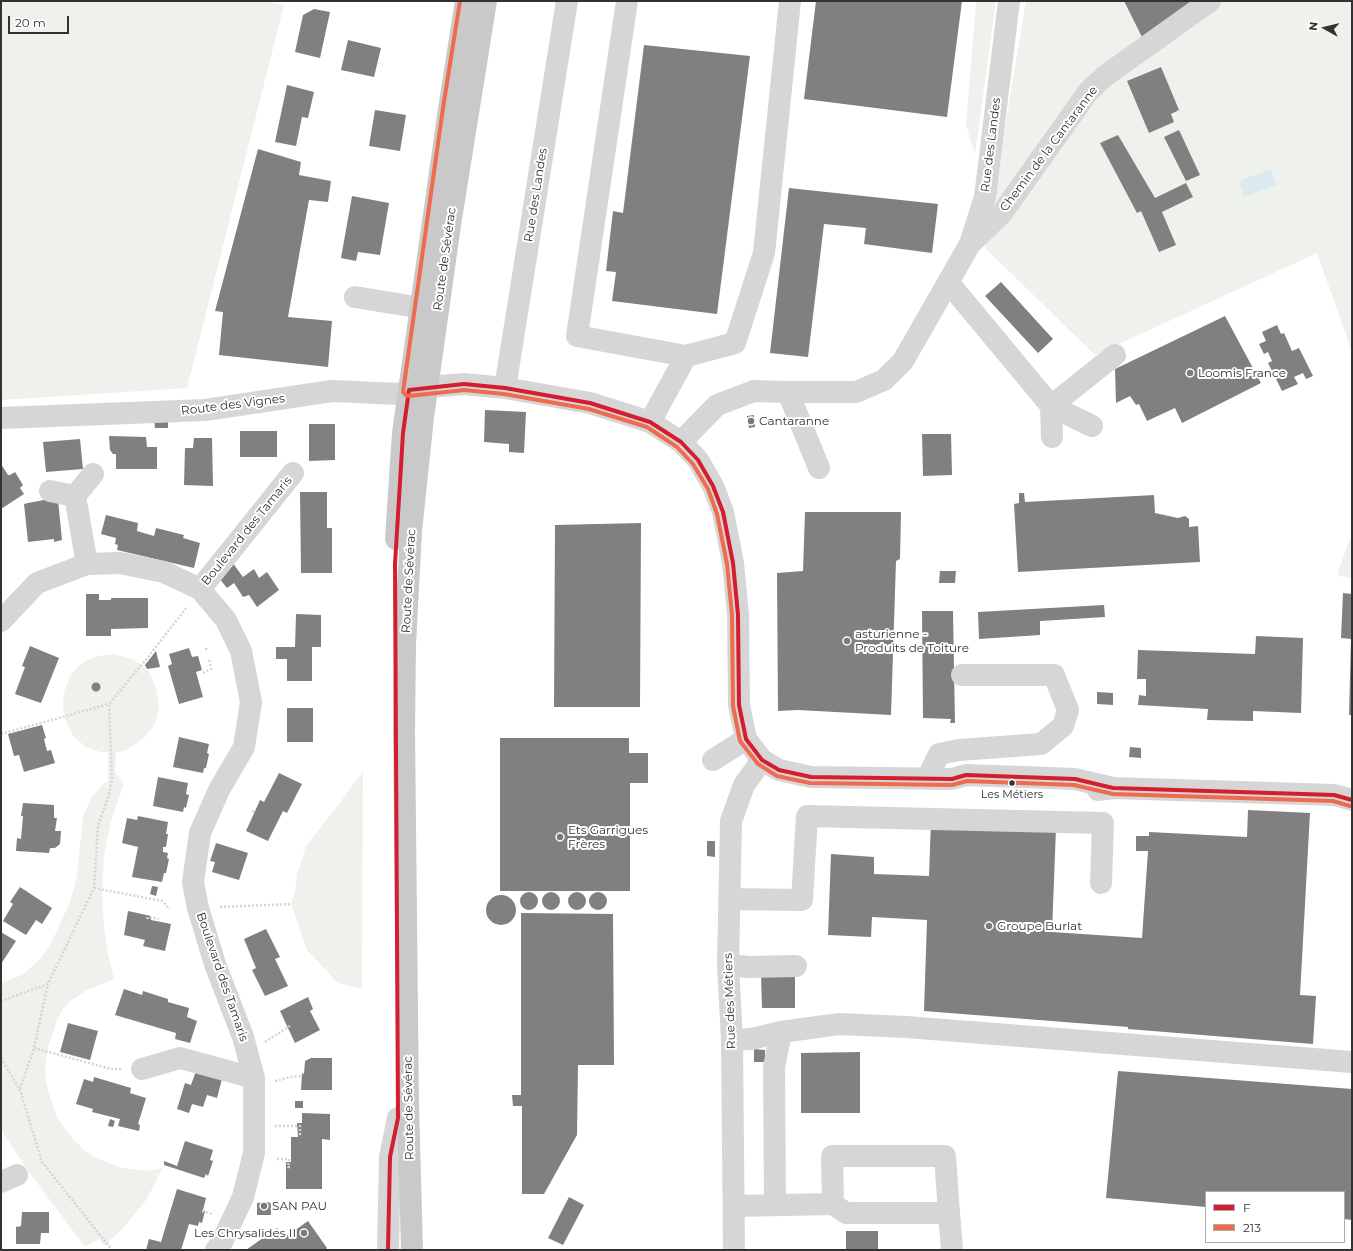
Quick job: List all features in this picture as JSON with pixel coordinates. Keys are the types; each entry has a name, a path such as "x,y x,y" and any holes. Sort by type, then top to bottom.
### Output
{"main road":[{"name":"Route de Sévérac","path":"412,1250 408,1105 404,731 406,629 414,502 417,388 424,308 466,1"},
{"name":"Route de Sévérac","path":"475,1 471,28 476,60"},
{"name":"Route de Sévérac","path":"399,1250 395,680 396,564 403,433 417,388 450,225 486,1"}],"street":[{"name":"Rue des Landes","path":"505,388 567,1"},
{"path":"627,1 577,336 686,356 735,343 764,254 790,1"},
{"name":"Rue des Landes","path":"681,442 717,405 754,391 856,392 884,380 902,361 970,244 984,197 1009,1"},
{"name":"Chemin de la Cantaranne","path":"970,244 1002,213 1088,92 1105,76 1210,1"},
{"path":"948,282 1051,406 1092,426"},
{"path":"354,297 424,308"},
{"path":"1051,406 1115,355"},
{"path":"650,422 686,356"},
{"name":"Route des Vignes","path":"1,418 205,410 332,391 398,394 417,388 464,384 505,388 590,403 650,422 681,442 698,460 713,486 723,512 733,563 738,615 739,705 746,739"},
{"path":"788,392 819,468"},
{"path":"1051,406 1052,437"},
{"name":"Boulevard des Tamaris","path":"200,589 294,473"},
{"path":"87,564 75,496 93,474"},
{"path":"50,491 75,496"},
{"name":"Boulevard des Tamaris","path":"1,622 37,583 87,564 120,564 164,572 200,589 226,620 241,651 251,702 244,747 219,790 200,833 193,882 198,908 215,964 243,1037 263,1080 254,1154 243,1197 222,1247"},
{"path":"927,779 939,754 959,750 1041,744 1063,726 1068,710 1054,674 962,675"},
{"path":"714,760 746,739 762,760 779,770 810,777 952,779 966,775 1075,779 1113,788 1334,795 1352,800"},
{"name":"Rue des Métiers","path":"734,1250 732,1040 728,965 730,821 744,785 762,760"},
{"path":"728,899 802,900 807,816 1103,823 1101,884"},
{"path":"728,965 749,967 796,966"},
{"path":"732,1040 751,1039 781,1032 839,1024 906,1027 1352,1062"},
{"path":"775,1205 774,1067 781,1032"},
{"path":"142,1069 180,1058 263,1080"},
{"path":"388,1250 390,1157 398,1118"},
{"path":"833,1204 832,1156 945,1156 952,1250"},
{"path":"734,1206 833,1204 846,1213 949,1213"}],"path":[{"path":"1,734 109,704 145,661 200,589"},
{"path":"206,648 207,652"},
{"path":"203,673 211,669 209,658"},
{"path":"20,1090 34,1048 48,984 94,888 98,825 109,795 112,778 109,704"},
{"path":"94,888 162,901 170,909"},
{"path":"198,908 291,904"},
{"path":"147,919 148,917 159,919"},
{"path":"1,1001 48,984"},
{"path":"259,1045 290,1026"},
{"path":"34,1048 111,1069 142,1069"},
{"path":"1,1058 20,1090 42,1162 112,1250"},
{"path":"263,1080 302,1076"},
{"path":"272,1126 300,1126 300,1134 302,1134"},
{"path":"277,1160 289,1159 288,1167 291,1167"}],"shaded area":[{"path":"1,1 262,1 284,5 187,388 1,400"},
{"path":"976,1 996,1 975,155 966,125"},
{"path":"1026,1 1352,1 1352,352 1317,253 1095,355 985,248"},
{"path":"1271,169 1277,185 1244,197 1239,181"},
{"path":"1352,533 1352,579 1337,575"},
{"path":"114,654 132,659 148,671 157,691 159,709 155,724 144,738 127,750 116,752 115,772 124,784 111,821 107,840 104,857 102,892 104,928 114,979 87,990 69,1002 63,1009 58,1018 48,1047 45,1069 46,1082 57,1117 71,1137 84,1150 98,1159 122,1168 148,1171 162,1168 144,1203 124,1227 104,1246 99,1239 85,1247 29,1172 1,1130 1,983 22,975 40,959 56,933 70,902 77,876 83,816 92,797 101,786 108,781 108,752 100,752 86,747 73,736 65,719 63,705 64,692 70,676 79,666 87,660 98,656"},
{"path":"363,771 362,989 338,983 307,950 291,904 295,892 297,874 306,846"}],"building":[{"path":"816,1 962,1 947,117 804,99"},
{"path":"1124,1 1196,1 1143,39"},
{"path":"314,9 330,12 320,58 295,52 303,15"},
{"path":"348,40 381,48 374,77 341,70"},
{"path":"644,45 750,56 717,314 612,301 616,272 606,271 613,211 623,213"},
{"path":"1161,67 1179,110 1171,114 1174,122 1149,133 1127,81"},
{"path":"287,85 314,92 308,118 302,117 296,146 275,142"},
{"path":"375,110 406,115 400,151 369,146"},
{"path":"1179,130 1200,175 1186,181 1164,137"},
{"path":"1118,135 1155,198 1186,183 1193,197 1162,212 1176,245 1159,252 1141,211 1137,213 1100,143"},
{"path":"258,149 301,162 299,175 331,181 328,202 309,200 288,317 332,321 328,367 219,355 223,312 215,311"},
{"path":"789,188 938,204 932,253 864,244 866,228 824,224 808,357 770,353"},
{"path":"352,196 389,203 380,255 358,252 356,261 341,258"},
{"path":"1001,282 1053,339 1038,353 985,296"},
{"path":"1225,316 1261,383 1182,423 1175,408 1147,421 1139,404 1136,405 1130,396 1116,403 1115,369"},
{"path":"1277,325 1281,334 1284,333 1292,351 1299,348 1313,376 1306,379 1303,373 1294,377 1298,384 1282,391 1268,363 1272,361 1268,352 1264,354 1259,344 1266,341 1262,332"},
{"path":"485,410 526,412 524,453 509,452 509,444 484,442"},
{"name":"Cantaranne","path":"754,415 755,427 749,428 747,416"},
{"path":"154,419 168,419 168,428 155,428"},
{"path":"309,424 335,424 335,460 309,461"},
{"path":"240,431 277,431 277,457 240,457"},
{"path":"922,434 951,434 952,475 923,476"},
{"path":"109,436 146,437 147,447 157,447 157,469 116,469 116,454 113,454 110,450"},
{"path":"194,438 212,438 213,486 184,485 185,448 193,448"},
{"path":"80,439 83,469 46,472 43,442"},
{"path":"1,464 8,475 15,472 23,485 20,488 24,494 1,509"},
{"path":"300,492 327,492 327,528 332,528 332,573 301,573"},
{"path":"1019,493 1024,493 1025,502 1154,495 1155,513 1178,518 1185,516 1189,519 1189,527 1198,526 1200,562 1018,572 1014,504 1019,503"},
{"path":"44,500 58,500 62,540 54,542 54,539 28,542 24,504"},
{"name":"asturienne - Produits de Toiture","path":"805,512 901,512 900,559 896,561 891,715 798,710 778,711 777,573 803,571"},
{"path":"106,515 138,523 137,531 154,536 156,528 184,535 183,538 200,543 194,568 117,550 118,545 115,544 116,538 101,534"},
{"path":"641,523 640,707 554,707 555,525"},
{"path":"232,562 243,577 254,569 259,578 267,572 279,590 257,607 249,595 243,597 234,583 227,588 219,578"},
{"path":"940,571 956,571 955,583 939,583"},
{"path":"1343,593 1352,594 1352,715 1349,715 1351,639 1341,638"},
{"path":"86,594 99,594 99,600 111,600 111,598 148,598 148,628 111,629 111,636 86,636"},
{"path":"1104,605 1105,617 1040,621 1040,635 979,639 978,612"},
{"path":"922,611 953,611 955,723 950,723 951,719 923,718"},
{"path":"296,614 321,615 321,647 312,647 312,681 287,681 287,659 276,659 276,647 295,647"},
{"path":"1256,636 1303,638 1301,713 1253,711 1253,721 1207,720 1208,709 1138,705 1139,695 1146,696 1146,679 1137,679 1138,650 1255,654"},
{"path":"30,646 59,658 41,703 15,694 25,667 22,666"},
{"path":"189,648 192,657 198,656 202,670 196,672 203,697 179,704 168,666 172,664 169,654"},
{"path":"156,651 160,667 147,669 145,665"},
{"path":"96,682 101,687 96,692 91,687"},
{"path":"1097,692 1113,693 1113,705 1097,704"},
{"path":"287,708 313,708 313,742 287,742"},
{"path":"42,725 46,738 44,739 47,751 51,750 55,763 24,772 19,755 14,756 8,734"},
{"path":"179,737 209,744 207,753 209,754 206,768 204,768 203,773 173,767"},
{"name":"Ets Garrigues Frères","path":"500,738 629,738 629,753 648,753 648,783 630,783 630,891 500,891"},
{"path":"1130,747 1141,748 1141,758 1129,757"},
{"path":"279,773 302,784 287,813 283,811 268,841 246,831 260,800 264,802"},
{"path":"158,777 188,783 186,794 189,795 186,808 184,807 183,812 153,806"},
{"path":"23,803 54,805 54,818 57,818 55,831 61,831 60,844 55,848 50,848 49,853 16,851 17,838 21,839 23,816 21,816"},
{"name":"Groupe Burlat","path":"1248,810 1310,813 1300,995 1316,996 1313,1044 1128,1029 1128,1027 924,1011 927,920 872,917 871,937 828,935 831,854 874,857 874,874 929,876 931,821 1056,828 1052,932 1142,938 1148,851 1136,851 1136,836 1149,836 1149,832 1247,837"},
{"path":"138,816 168,822 166,847 163,847 163,852 168,853 167,858 169,859 166,873 164,873 162,882 132,877 138,847 122,843 127,818 137,820"},
{"path":"707,841 715,841 715,857 707,856"},
{"path":"216,843 248,853 239,880 212,872 215,862 210,861"},
{"path":"152,886 158,887 156,896 150,894"},
{"path":"20,887 52,908 42,924 36,920 26,935 3,921 13,904 10,902"},
{"path":"529,892 535,895 538,901 535,907 529,910 523,907 520,901 523,895"},
{"path":"551,892 557,895 560,901 557,907 551,910 545,907 542,901 545,895"},
{"path":"577,892 583,895 586,901 583,907 577,910 571,907 568,901 571,895"},
{"path":"598,892 604,895 607,901 604,907 598,910 592,907 589,901 592,895"},
{"path":"501,895 512,899 516,910 512,921 501,925 490,921 486,910 490,899"},
{"path":"128,911 151,916 151,920 171,924 165,951 143,946 145,940 124,935"},
{"path":"521,913 613,914 614,1065 578,1065 577,1135 544,1194 522,1194 522,1106 513,1106 512,1095 521,1095"},
{"path":"266,929 280,957 275,959 288,986 265,996 252,970 256,968 244,939"},
{"path":"1,932 16,941 1,964"},
{"path":"761,974 795,974 795,1008 762,1008"},
{"path":"124,989 142,995 143,991 168,999 168,1002 189,1008 187,1017 197,1021 190,1043 175,1039 176,1033 115,1015"},
{"path":"308,997 313,1009 310,1011 320,1030 295,1043 280,1011"},
{"path":"68,1023 98,1031 90,1060 60,1052"},
{"path":"754,1049 765,1050 765,1062 754,1062"},
{"path":"860,1052 860,1113 801,1113 801,1053"},
{"path":"311,1058 332,1058 332,1090 301,1090 302,1073 304,1074 305,1061"},
{"path":"196,1071 222,1079 217,1098 207,1095 203,1107 192,1104 189,1113 177,1109 185,1083 191,1085"},
{"path":"1118,1071 1352,1089 1352,1220 1345,1219 1345,1191 1205,1191 1205,1207 1106,1198"},
{"path":"94,1077 131,1088 130,1093 146,1098 138,1124 140,1125 139,1131 118,1126 120,1119 92,1112 93,1109 76,1104 84,1079 93,1082"},
{"path":"295,1101 303,1101 303,1108 295,1108"},
{"path":"302,1113 330,1114 330,1140 322,1139 322,1189 286,1189 286,1162 291,1162 291,1137 298,1137 297,1123 302,1123"},
{"path":"110,1119 115,1121 113,1127 108,1126"},
{"path":"185,1141 213,1150 210,1160 213,1161 208,1176 206,1174 204,1178 164,1165 164,1161 177,1166"},
{"path":"177,1189 206,1198 202,1223 199,1222 198,1226 189,1224 181,1250 146,1250 149,1239 161,1242"},
{"path":"569,1197 584,1205 563,1245 548,1238"},
{"name":"SAN PAU","path":"257,1203 271,1203 271,1215 257,1215"},
{"path":"22,1212 49,1212 49,1233 41,1233 40,1244 16,1244 16,1227 21,1226"},
{"name":"Les Chrysalides II","path":"308,1221 327,1248 326,1250 246,1250 277,1228 284,1238"},
{"path":"846,1231 878,1231 878,1250 846,1250"}],"transit line":[{"name":"213","path":"460,1 443,108 403,392 409,396 464,390 504,394 589,409 647,427 677,447 693,464 708,489 717,514 727,564 732,615 733,706 740,741 758,764 777,776 810,783 952,785 967,781 1074,785 1113,794 1333,801 1350,806"},
{"name":"F","path":"388,1250 390,1157 398,1118 395,564 403,433 409,390 464,384 505,388 590,403 650,422 681,442 698,460 713,486 723,512 733,563 738,615 739,705 746,739 762,760 779,770 811,777 952,779 966,775 1075,779 1113,788 1334,795 1352,800"}],"place":[{"name":"Loomis France","path":"1190,373"},
{"name":"Cantaranne","path":"751,421"},
{"name":"asturienne - Produits de Toiture","path":"847,641"},
{"name":"Les Métiers","path":"1012,783"},
{"name":"Ets Garrigues Frères","path":"560,837"},
{"name":"Groupe Burlat","path":"989,926"},
{"name":"SAN PAU","path":"264,1206"},
{"name":"Les Chrysalides II","path":"304,1233"}]}
